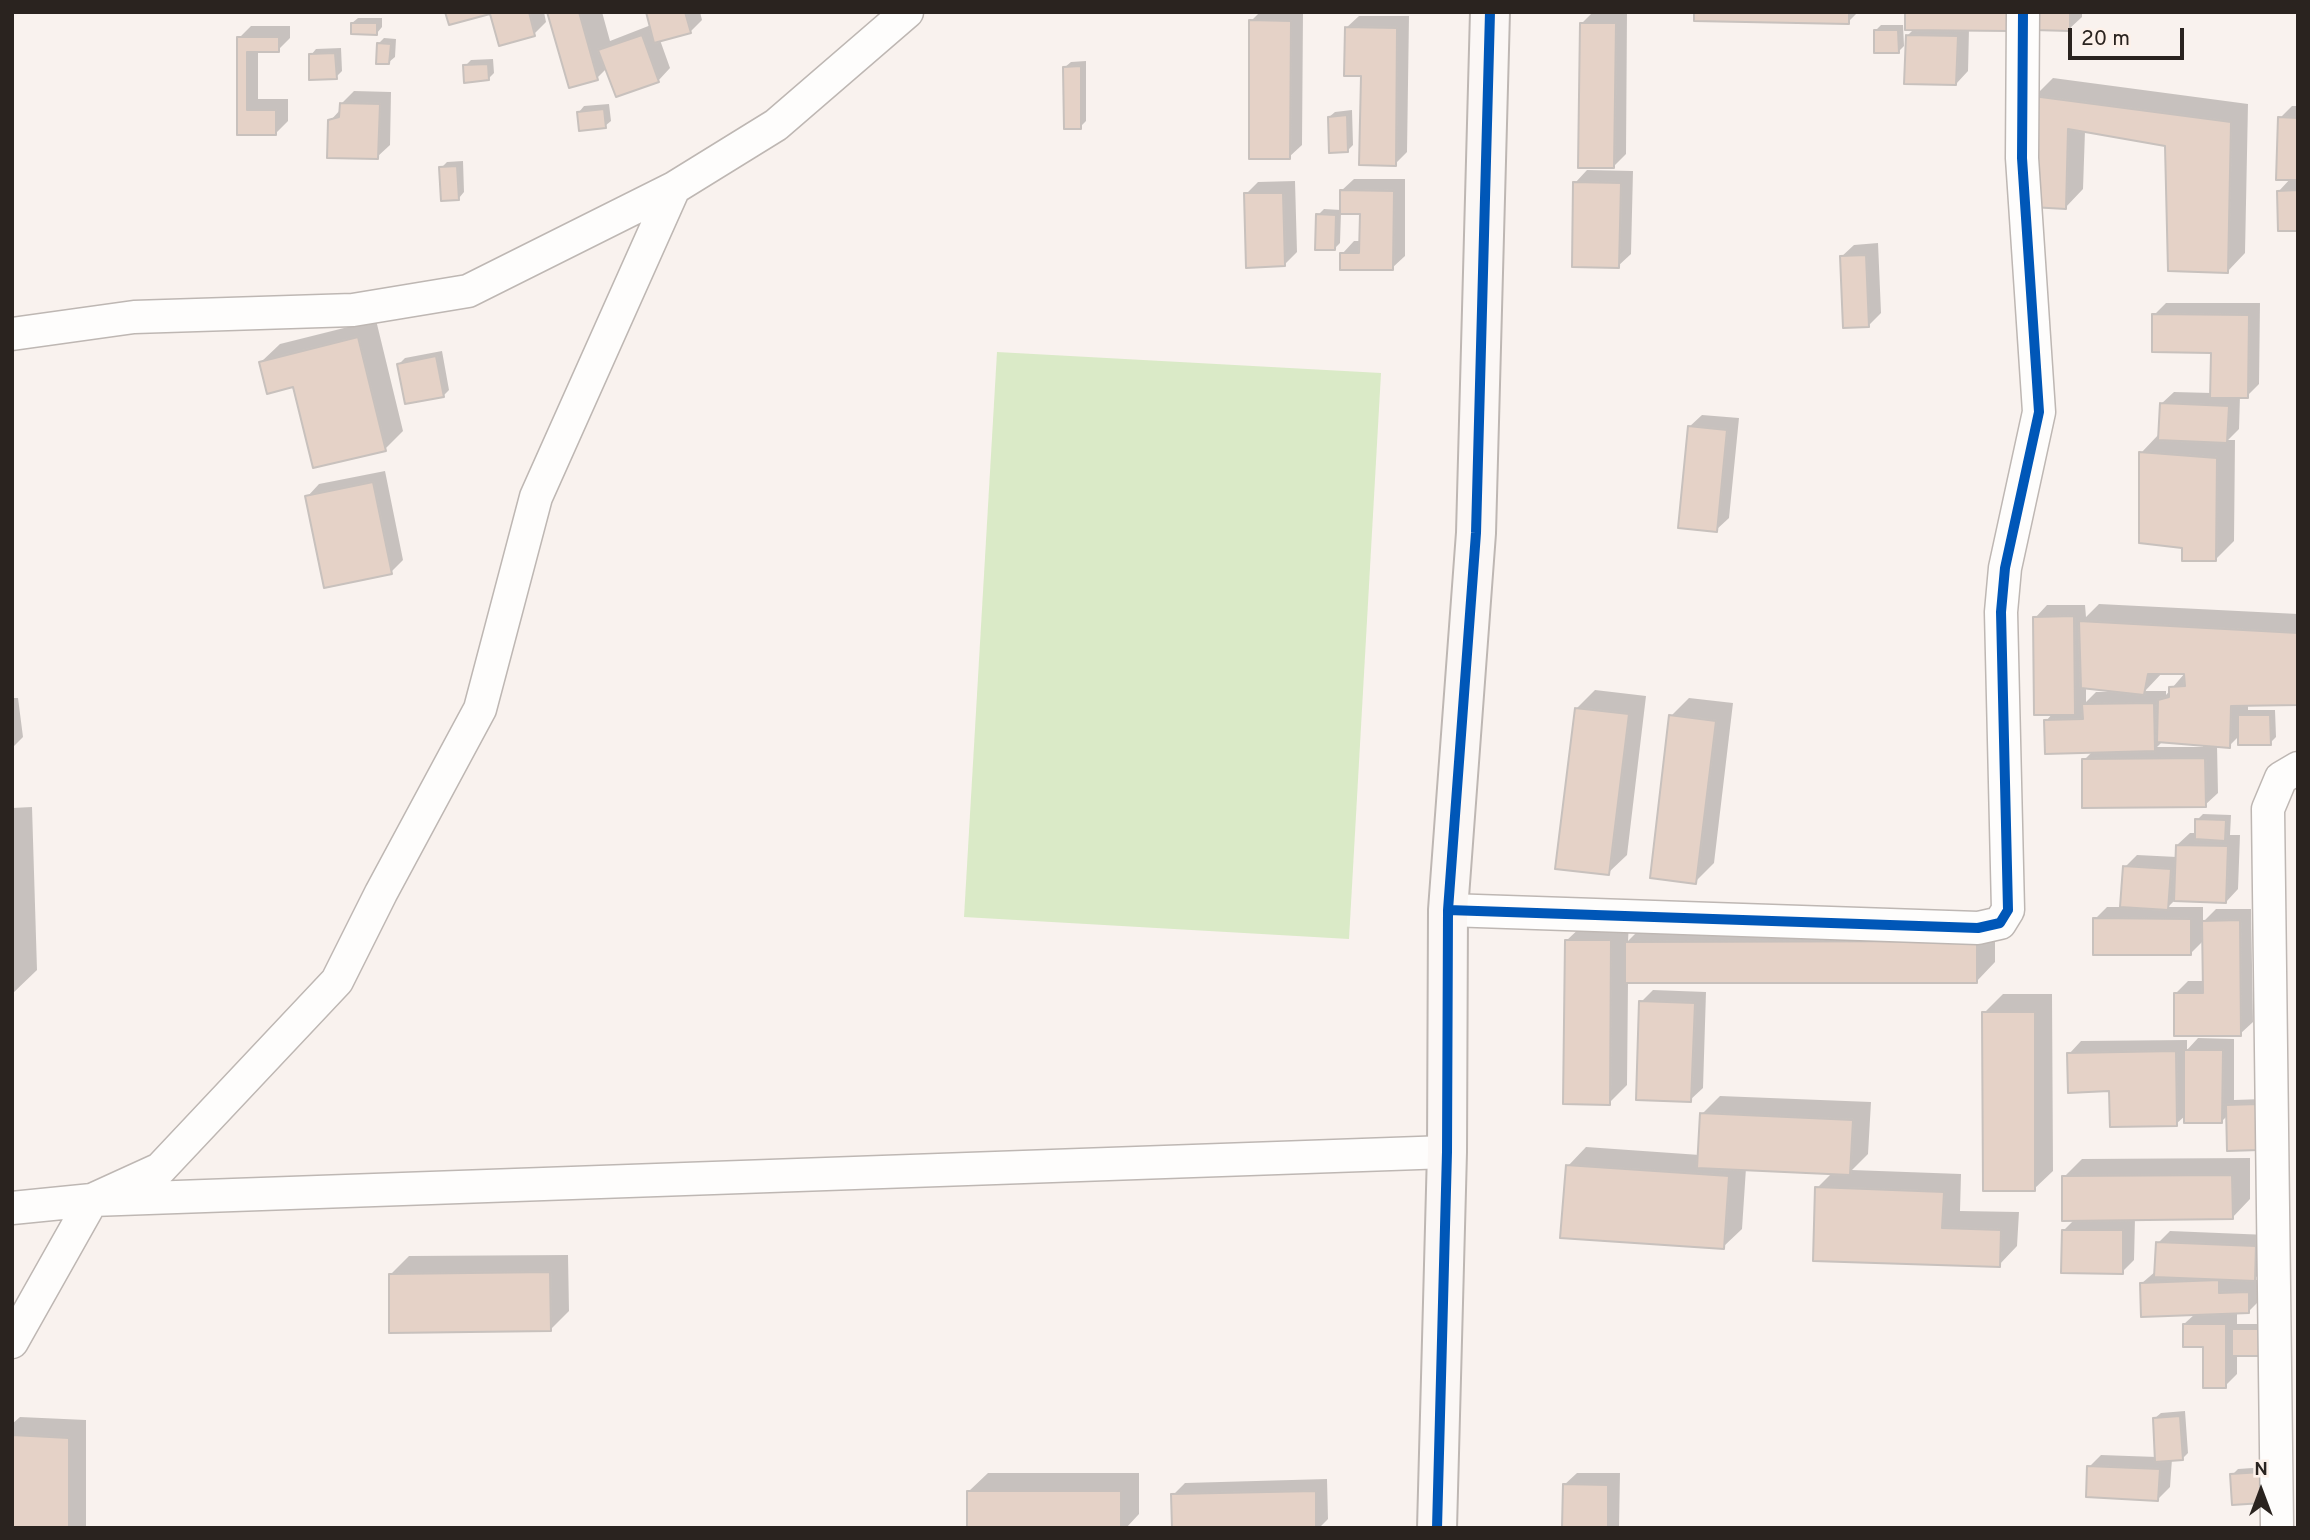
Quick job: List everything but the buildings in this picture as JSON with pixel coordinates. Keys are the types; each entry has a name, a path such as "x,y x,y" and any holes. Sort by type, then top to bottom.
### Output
{"street":[{"path":"12,334 134,317 353,310 468,291 674,188 776,125 907,12"},
{"path":"1437,1528 1447,1152 1448,910 1476,533 1490,12"},
{"path":"1448,910 1978,928 2000,923 2008,910 2001,612 2005,568 2039,412 2022,158 2023,12"},
{"path":"12,1342 92,1200 160,1170 337,981 480,709 536,497 674,188"},
{"path":"2277,1528 2268,809 2281,778 2298,768"},
{"path":"12,1208 92,1200 1447,1152"}],"green space":[{"path":"997,352 1381,373 1349,939 964,917"}],"cycle path":[{"path":"1437,1528 1447,1152 1448,910 1476,533 1490,12"},
{"path":"1448,910 1978,928 2000,923 2008,910 2001,612 2005,568 2039,412 2022,158 2023,12"}]}
